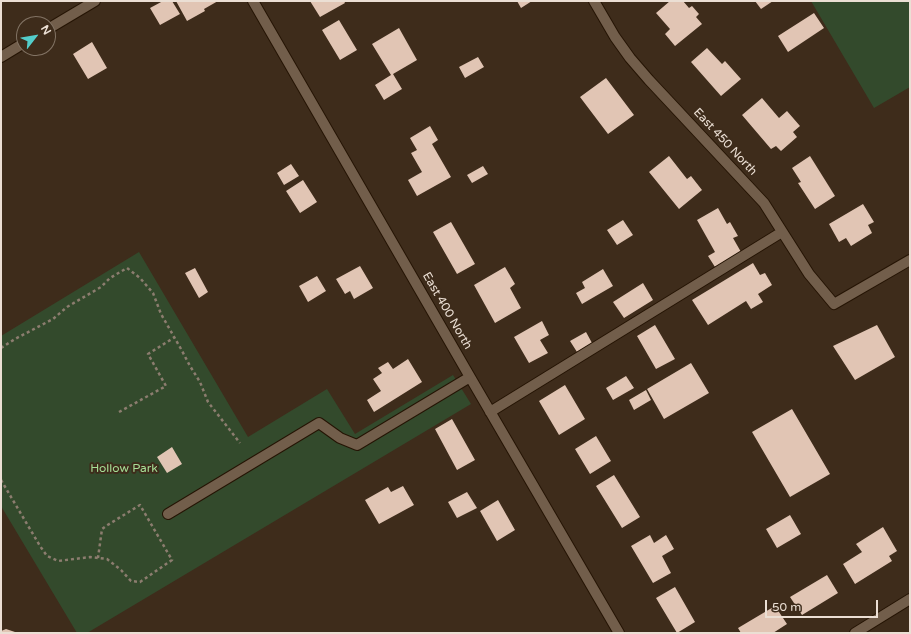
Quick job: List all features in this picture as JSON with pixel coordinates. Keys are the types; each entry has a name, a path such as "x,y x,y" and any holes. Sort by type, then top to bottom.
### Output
{"street":[{"path":"56,24 95,1"},
{"name":"East 400 North","path":"253,1 490,412 620,633"},
{"name":"East 450 North","path":"594,1 615,37 630,58 764,203 809,274 834,304 910,260"},
{"path":"1,57 16,48"},
{"path":"490,412 782,232"},
{"path":"168,514 319,423 340,438 357,445 470,377"},
{"path":"855,633 910,599"}],"path":[{"path":"1,348 16,338 53,319 67,307 101,287 110,278 127,268 140,278 153,293 161,314 200,382 208,402 240,443"},
{"path":"119,412 166,386 148,354 175,337"},
{"path":"1,480 47,556 58,561 90,556 98,558 107,559 121,570 131,581 140,582 172,560 140,505 102,529 98,558"}],"green space":[{"path":"811,1 910,1 910,87 874,108"},
{"name":"Hollow Park","path":"139,252 248,437 327,389 355,434 453,375 471,404 87,633 77,633 1,506 1,336"}],"building":[{"path":"163,1 172,1 180,14 160,25 150,8"},
{"path":"176,1 218,1 204,9 205,11 187,21"},
{"path":"310,1 344,1 345,3 320,17"},
{"path":"517,1 532,1 521,8"},
{"path":"670,1 683,1 689,8 692,6 699,14 696,17 702,24 675,46 665,34 670,29 656,13"},
{"path":"755,1 773,1 761,9"},
{"path":"814,13 824,28 788,52 778,36"},
{"path":"339,20 357,50 340,60 322,30"},
{"path":"399,28 417,60 393,74 402,89 384,100 375,85 391,75 372,44"},
{"path":"92,42 107,68 88,79 73,54"},
{"path":"707,48 722,64 725,61 741,79 721,96 691,62"},
{"path":"478,57 484,67 465,78 459,67"},
{"path":"606,78 634,115 608,134 580,97"},
{"path":"762,98 779,118 787,111 800,126 793,132 797,137 781,151 776,146 771,149 742,115"},
{"path":"430,126 438,140 432,144 451,177 417,196 408,180 422,172 411,153 417,150 410,138"},
{"path":"669,156 687,179 691,176 702,190 679,209 649,172"},
{"path":"810,156 835,196 815,209 798,183 801,182 792,168"},
{"path":"291,164 299,176 284,185 277,173"},
{"path":"483,166 488,174 472,183 467,175"},
{"path":"303,180 317,202 300,213 286,191"},
{"path":"863,204 874,222 868,225 872,233 851,246 846,238 839,242 829,224"},
{"path":"718,208 727,224 730,222 738,236 733,238 741,252 715,267 708,256 715,252 697,220"},
{"path":"623,220 633,235 617,245 607,230"},
{"path":"451,222 475,264 457,274 433,232"},
{"path":"753,263 760,275 765,273 772,285 758,294 763,302 751,309 746,301 708,325 692,300"},
{"path":"360,266 373,288 354,299 350,291 345,294 336,279"},
{"path":"505,267 515,284 510,288 521,308 495,323 474,285"},
{"path":"195,268 208,292 199,298 185,273"},
{"path":"603,269 613,286 582,304 576,293 585,288 582,282"},
{"path":"317,276 326,291 308,302 299,286"},
{"path":"643,283 653,300 624,318 613,302"},
{"path":"542,321 549,335 540,340 548,353 529,363 514,337"},
{"path":"655,325 675,359 656,369 637,336"},
{"path":"877,325 895,357 855,380 833,346"},
{"path":"586,332 592,343 577,352 570,341"},
{"path":"408,359 422,382 374,412 367,400 381,391 373,379 382,373 378,368 388,362 393,369"},
{"path":"691,363 709,393 664,419 647,389"},
{"path":"626,376 634,388 613,400 606,388"},
{"path":"565,385 585,419 559,435 539,401"},
{"path":"646,390 651,400 634,410 629,400"},
{"path":"792,409 830,474 790,497 752,432"},
{"path":"452,419 475,460 457,470 435,429"},
{"path":"596,436 611,461 590,474 575,449"},
{"path":"172,447 182,464 167,473 157,457"},
{"path":"614,475 640,517 622,528 596,486"},
{"path":"403,486 414,505 379,524 365,500 388,487 391,492"},
{"path":"467,492 477,508 457,518 448,502"},
{"path":"498,500 515,530 497,541 480,511"},
{"path":"790,515 801,534 777,548 766,529"},
{"path":"883,527 897,551 889,556 892,561 855,584 843,564 862,552 856,544"},
{"path":"650,535 654,543 666,535 674,549 662,556 671,573 653,583 631,546"},
{"path":"827,575 838,593 802,615 790,597"},
{"path":"675,587 695,622 677,633 656,598"},
{"path":"775,606 787,624 773,633 741,633 738,628"},
{"path":"6,629 18,633 1,633 1,631"}]}
